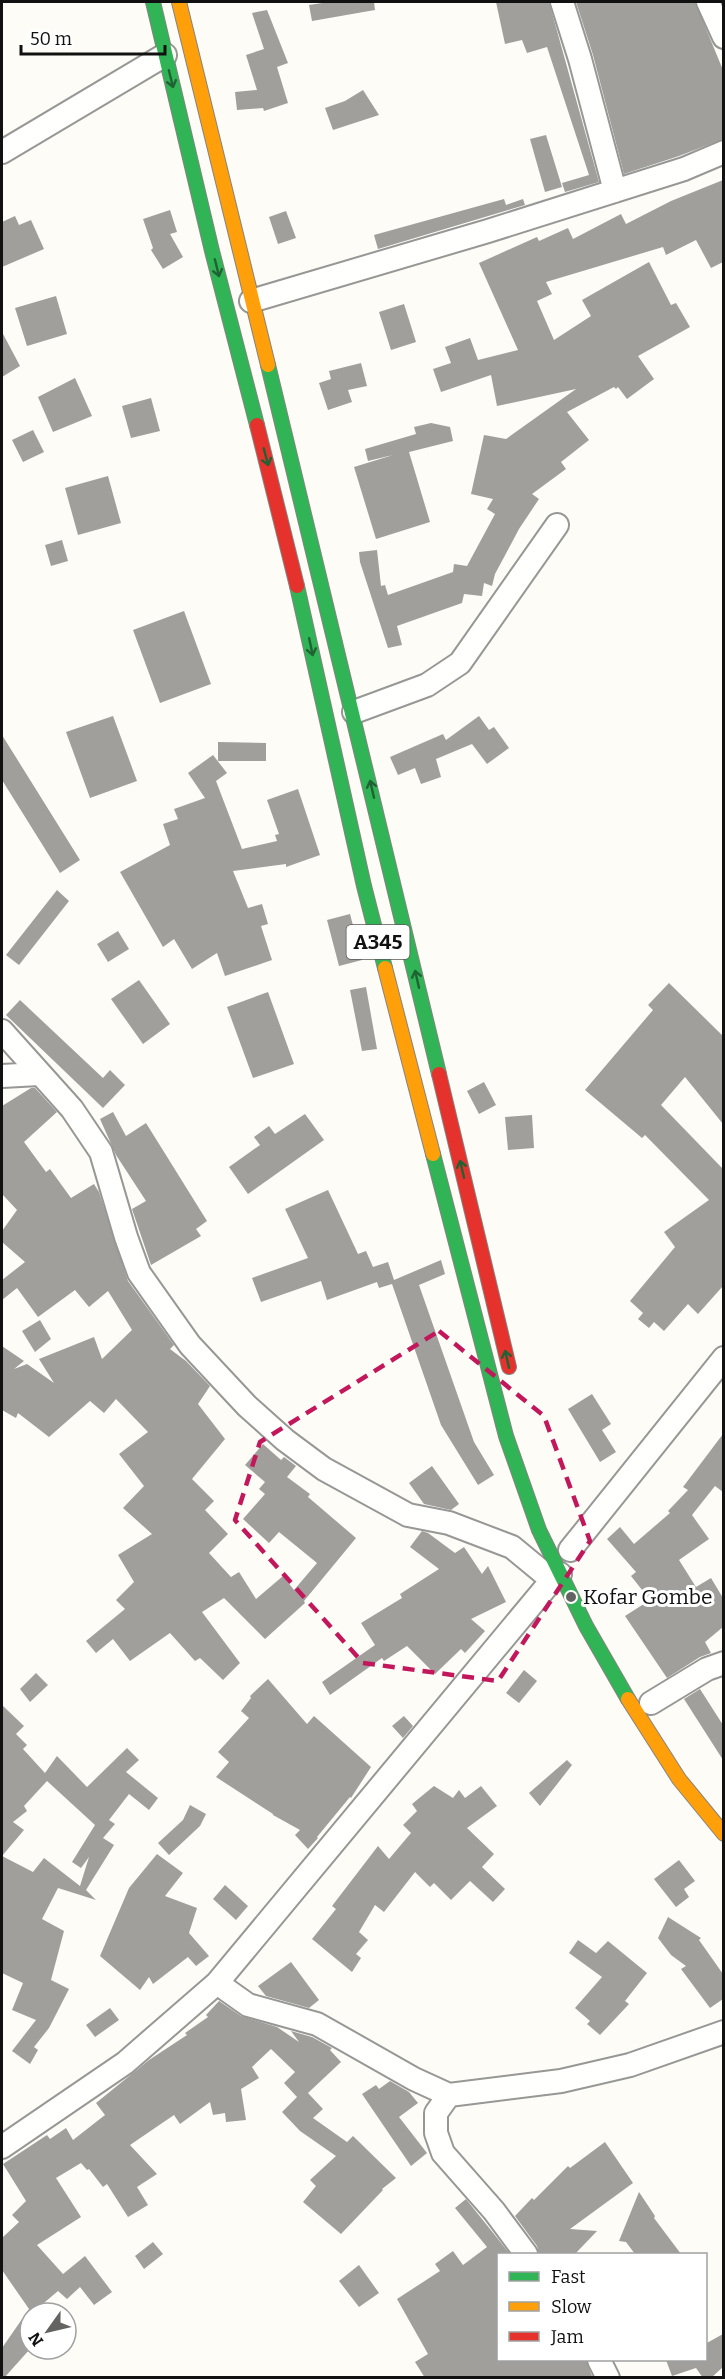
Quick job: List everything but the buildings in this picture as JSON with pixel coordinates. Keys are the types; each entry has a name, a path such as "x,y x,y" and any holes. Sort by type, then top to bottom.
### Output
{"highway":[{"name":"A345","path":"153,2 215,262 290,553 363,886 506,1436 539,1530 564,1559 586,1626 644,1727 679,1779 723,1834"},
{"name":"A345","path":"179,2 354,712 512,1378"}],"street":[{"path":"562,2 580,59 615,191"},
{"path":"708,2 723,36"},
{"path":"2,152 165,55"},
{"path":"251,301 615,191 684,169 723,152"},
{"path":"354,712 427,685 460,663 557,525"},
{"path":"2,1031 72,1109 101,1152 140,1273 190,1345 248,1406 285,1440 324,1468 408,1515 448,1523 512,1547 564,1559"},
{"path":"2,1076 39,1074"},
{"path":"2,2147 125,2063 217,1983 564,1559 723,1358"},
{"path":"652,1705 707,1669 723,1663"},
{"path":"217,1983 248,2005 317,2024 414,2079 449,2095 561,2081 630,2065 723,2032"},
{"path":"449,2095 436,2113 436,2133 443,2153 494,2211 525,2253"},
{"path":"599,2361 608,2378"}],"highlighted area":[{"path":"439,1331 544,1416 590,1541 498,1681 363,1663 235,1520 260,1442"}],"traffic: fast":[{"path":"153,2 212,251 257,425"},
{"path":"268,365 439,1074"},
{"path":"297,586 364,886 385,968"},
{"path":"433,1154 506,1436 539,1530 586,1626 628,1699"}],"traffic: slow":[{"path":"179,2 268,365"},
{"path":"385,968 433,1154"},
{"path":"628,1699 679,1779 724,1834"}],"traffic: jam":[{"path":"257,425 297,586"},
{"path":"439,1074 509,1367"}],"place":[{"name":"Kofar Gombe","path":"571,1597"}]}
